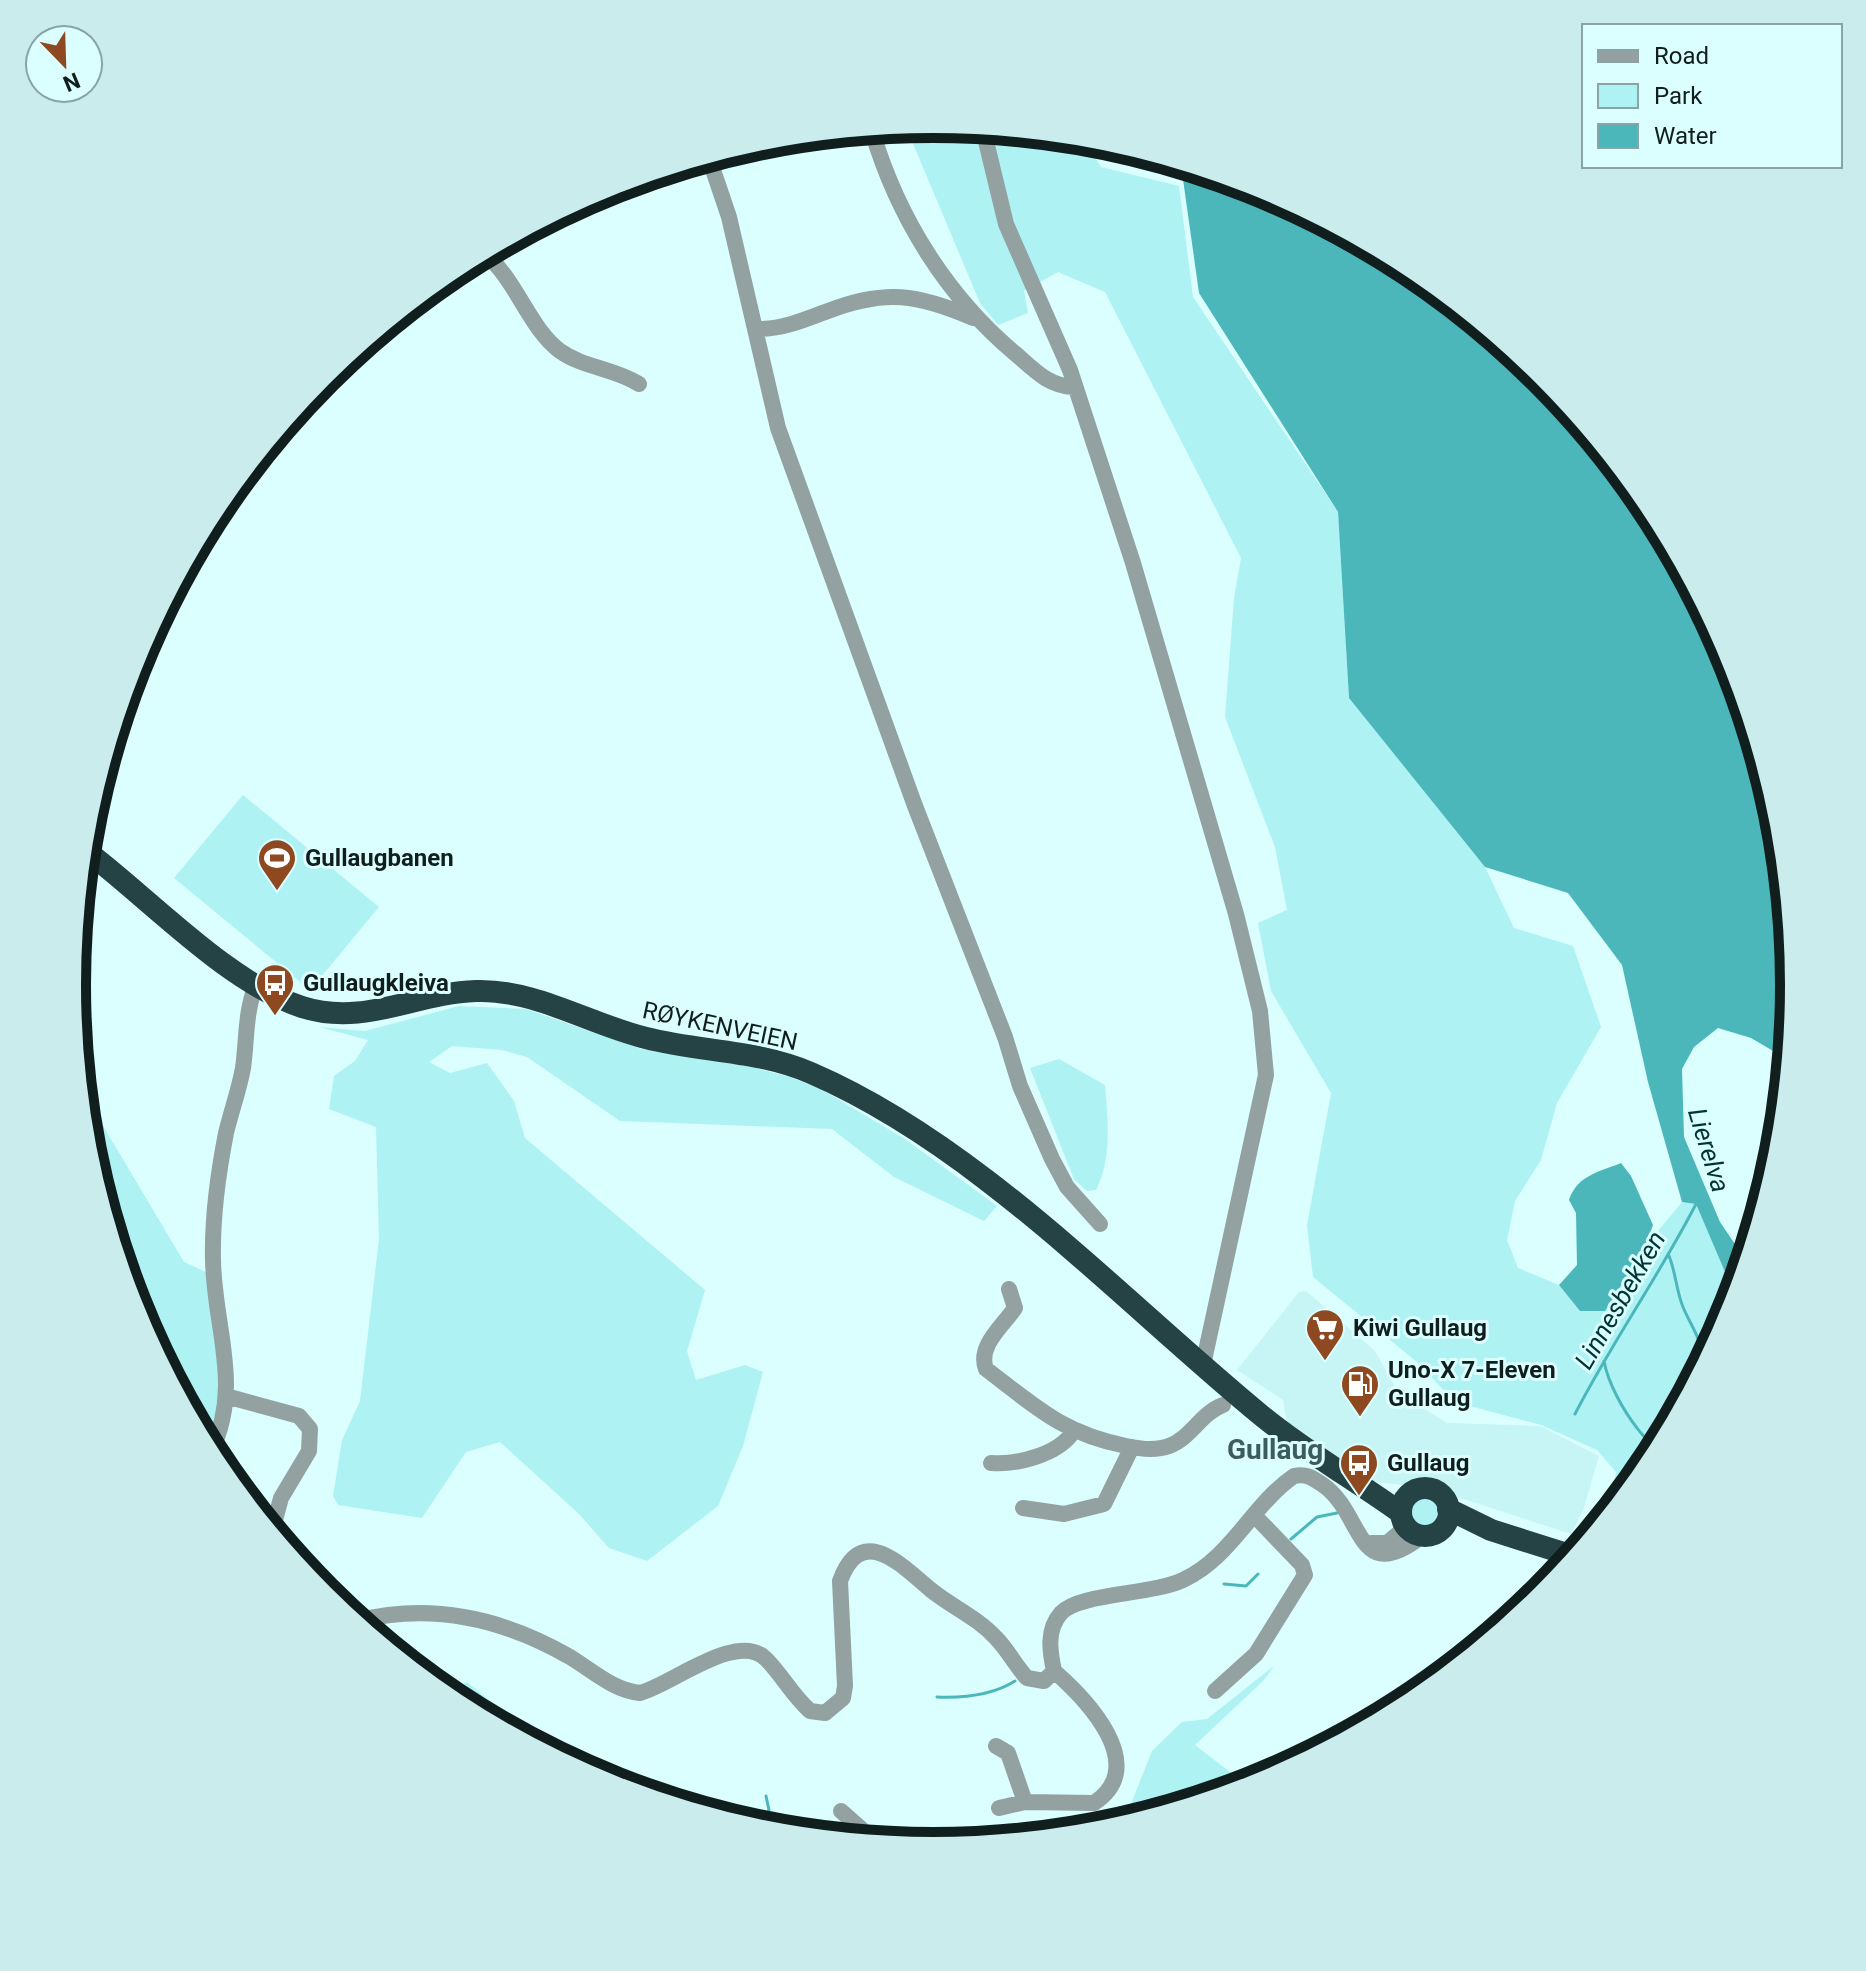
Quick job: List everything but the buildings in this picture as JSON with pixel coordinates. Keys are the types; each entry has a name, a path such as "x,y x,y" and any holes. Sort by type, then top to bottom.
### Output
{"highway":[{"name":"RØYKENVEIEN","path":"96,858 256,985 291,1003 341,1014 381,1011 452,993 506,993 649,1039 757,1056 808,1071 885,1112 957,1160 1294,1441 1362,1486 1421,1518 1491,1530 1562,1552"}],"street":[{"path":"875,140 890,180 917,235 943,278 978,320 1041,376 1059,386 1074,387"},
{"path":"986,140 1006,224 1070,370 1133,563 1236,914 1263,1028 1266,1075 1203,1365"},
{"path":"712,168 729,217 778,428 915,806 1005,1037 1020,1086 1052,1159 1067,1187 1100,1224"},
{"path":"493,262 508,278 560,351 639,384"},
{"path":"762,329 785,327 861,300 892,296 931,300 978,320"},
{"path":"216,1435 226,1396 226,1343 213,1262 214,1231 226,1134 242,1071 247,1010 256,985"},
{"path":"1009,1289 1015,1308 986,1348 983,1357 986,1369 1073,1432 1132,1447 1166,1448 1178,1442 1210,1412 1223,1405"},
{"path":"226,1396 299,1416 310,1429 309,1451 281,1498 275,1519"},
{"path":"991,1463 1019,1463 1066,1440 1073,1432"},
{"path":"1023,1508 1064,1514 1104,1504 1132,1447"},
{"path":"999,1808 1025,1802 1094,1803 1114,1778 1115,1753 1103,1723 1090,1705 1054,1671 1050,1638 1061,1612 1077,1601 1139,1594 1184,1580 1212,1561 1290,1478 1304,1474 1338,1496 1360,1537 1381,1545 1393,1541 1421,1518"},
{"path":"1215,1691 1256,1654 1305,1575 1302,1565 1255,1516"},
{"path":"372,1619 417,1613 464,1615 499,1623 557,1650 613,1685 640,1693 717,1657 747,1650 765,1658 810,1711 825,1713 835,1707 845,1686 840,1581 843,1571 857,1556 881,1552 893,1556 995,1637 1027,1678 1044,1681 1054,1671"},
{"path":"996,1746 1008,1753 1025,1802"},
{"path":"841,1811 862,1829"}],"shaded area":[{"path":"1306,1291 1375,1351 1398,1392 1447,1423 1540,1426 1599,1456 1583,1511 1571,1534 1467,1500 1411,1486 1369,1481 1287,1423 1283,1400 1237,1370 1299,1292"}],"green space":[{"path":"911,139 988,140 1093,154 1101,167 1179,186 1193,297 1338,512 1349,698 1485,867 1514,928 1573,946 1601,1027 1557,1103 1541,1160 1515,1201 1507,1240 1518,1268 1559,1285 1580,1311 1645,1247 1682,1202 1696,1204 1728,1278 1693,1360 1667,1409 1613,1489 1616,1472 1597,1450 1541,1425 1455,1402 1417,1362 1313,1277 1307,1225 1331,1093 1271,991 1258,923 1287,910 1275,847 1225,717 1234,598 1241,558 1105,292 1058,272 1024,291 1028,313 998,325 980,303"},
{"name":"Gullaugbanen","path":"243,795 379,907 310,990 174,878"},
{"path":"459,1006 526,1009 641,1049 752,1067 790,1077 819,1088 905,1139 997,1206 984,1221 894,1177 832,1129 620,1121 527,1057 502,1050 452,1046 429,1062 450,1073 487,1063 514,1101 525,1138 705,1290 687,1351 696,1380 745,1365 763,1372 743,1446 718,1506 647,1561 609,1548 579,1514 500,1442 466,1452 422,1518 338,1505 333,1496 342,1440 360,1401 379,1239 376,1127 329,1109 334,1076 355,1061 368,1040 319,1027 365,1031"},
{"path":"1059,1059 1105,1085 1107,1152 1096,1190 1087,1191 1074,1179 1030,1068"},
{"path":"96,1114 184,1262 206,1272 222,1393 212,1430 173,1360 150,1310 115,1205"},
{"path":"1426,1498 1436,1502 1440,1512 1436,1522 1426,1526 1416,1522 1412,1512 1416,1502"},
{"path":"1274,1666 1263,1681 1195,1745 1235,1776 1129,1809 1152,1751 1182,1722 1207,1719"},
{"path":"467,1682 519,1724 509,1719 458,1687"}],"water":[{"path":"1183,176 1257,203 1308,226 1404,281 1449,314 1532,387 1570,427 1605,470 1667,562 1716,661 1751,766 1764,820 1778,930 1780,986 1777,1053 1751,1038 1718,1028 1694,1047 1682,1069 1684,1137 1720,1222 1738,1248 1728,1278 1696,1204 1682,1202 1648,1082 1622,965 1568,893 1485,867 1349,698 1338,512 1199,293"},
{"path":"1621,1163 1631,1176 1653,1225 1645,1247 1605,1311 1580,1311 1559,1285 1577,1265 1576,1213 1569,1200 1583,1180"}],"waterway":[{"name":"Linnesbekken","path":"1575,1414 1696,1204"},
{"path":"1669,1256 1681,1301 1700,1345"},
{"path":"1604,1361 1617,1396 1647,1440"},
{"name":"Linnesbekken","path":"1291,1539 1317,1517 1337,1513"},
{"name":"Linnesbekken","path":"1224,1584 1246,1586 1258,1574"},
{"name":"Linnesbekken","path":"937,1697 978,1695 1015,1681"},
{"name":"Linnesbekken","path":"766,1796 769,1810 767,1816"}],"place":[{"name":"Gullaugbanen","path":"277,892"},
{"name":"Gullaugkleiva","path":"275,1017"},
{"name":"Kiwi Gullaug","path":"1325,1362"},
{"name":"Uno-X 7-Eleven Gullaug","path":"1360,1418"},
{"name":"Gullaug","path":"1359,1497"}],"district":[{"name":"Gullaug","path":"1275,1449"}],"water label":[{"name":"Lierelva","path":"1709,1150"}]}
